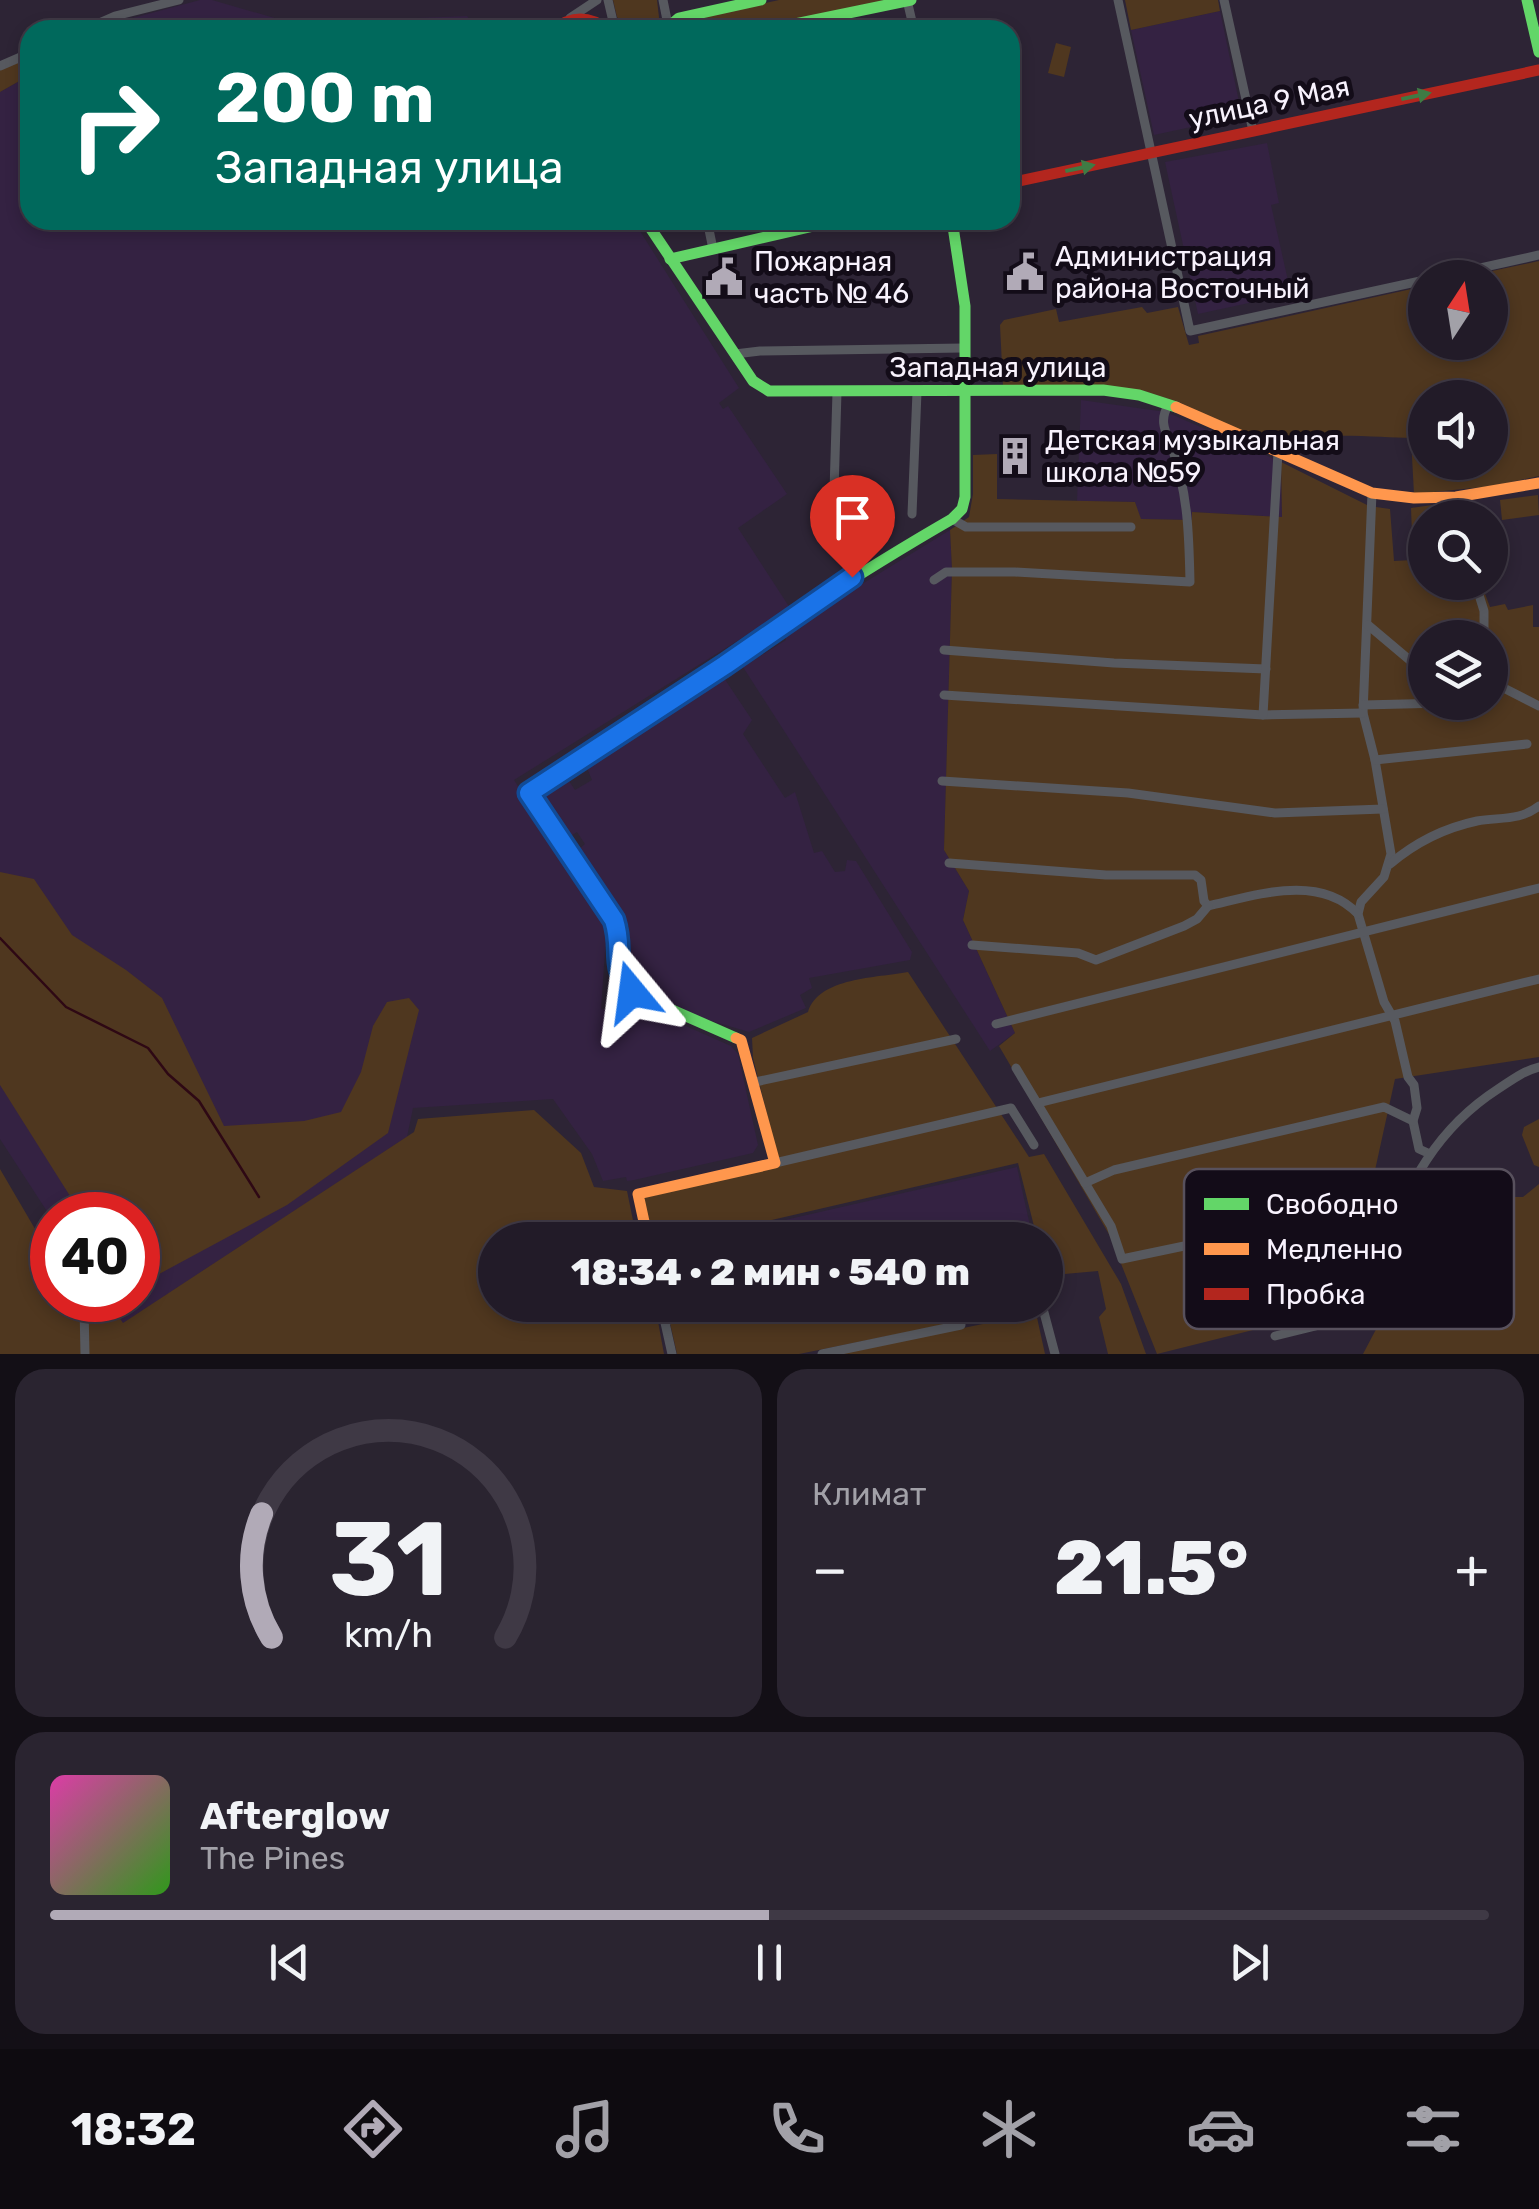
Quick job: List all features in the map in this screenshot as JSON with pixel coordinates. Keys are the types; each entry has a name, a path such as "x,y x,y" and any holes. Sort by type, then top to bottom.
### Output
{"street":[{"path":"106,20 179,0"},
{"path":"567,20 597,0"},
{"path":"677,20 762,0"},
{"path":"814,20 909,0"},
{"path":"1118,0 1190,331 1408,284"},
{"path":"1224,0 1252,130"},
{"path":"1527,0 1539,52"},
{"name":"улица 9 Мая","path":"1020,180 1539,70"},
{"name":"Западная улица","path":"651,230 753,381 769,392 1103,390 1169,404 1372,493 1403,499 1446,497 1539,483"},
{"path":"710,230 713,248"},
{"path":"670,259 795,230"},
{"path":"775,1163 742,1040 632,992 618,974 618,932 614,920 529,793 852,577 952,519 962,509 964,306 953,230"},
{"path":"1508,262 1539,255"},
{"path":"735,354 963,348"},
{"path":"834,492 837,392"},
{"path":"912,514 916,392"},
{"path":"934,580 946,572 1016,572 1190,582 1188,508 1173,452 1162,429 1169,404"},
{"path":"1262,716 1278,452"},
{"path":"1372,493 1363,709 1375,760 1390,864"},
{"path":"952,519 966,527 1132,527"},
{"path":"1368,625 1408,659"},
{"path":"944,650 1266,670"},
{"path":"1508,690 1539,706"},
{"path":"944,695 1262,716 1408,706"},
{"path":"1375,760 1527,744"},
{"path":"942,780 1128,793 1275,813 1383,809"},
{"path":"1358,914 1361,902 1390,864 1429,836 1476,822 1526,816 1539,806"},
{"path":"948,863 1106,876 1195,875 1201,880 1208,906"},
{"path":"972,945 1078,953 1096,960 1184,926 1208,906 1305,888 1344,899 1358,914 1384,1002 1396,1021 1408,1077 1414,1085 1418,1108 1413,1121 1419,1149 1430,1154"},
{"path":"996,1024 1539,888"},
{"path":"1038,1103 1539,979"},
{"path":"756,1082 956,1038"},
{"path":"1016,1068 1111,1226 1122,1258 1184,1245"},
{"path":"1421,1169 1452,1125 1480,1101 1526,1071 1539,1068"},
{"path":"1084,1183 1114,1170 1384,1107 1413,1121"},
{"path":"644,1222 638,1194 1011,1108 1034,1145"},
{"path":"85,1322 86,1354"},
{"path":"664,1322 672,1354"},
{"path":"1047,1322 1055,1354"},
{"path":"822,1354 961,1325"},
{"path":"1275,1336 1303,1329"}],"shaded area":[{"path":"212,0 282,20 125,20"},
{"path":"613,0 657,0 659,20 617,17"},
{"path":"779,0 893,0 796,20 686,20"},
{"path":"1125,0 1218,0 1220,11 1131,30"},
{"path":"1220,11 1242,116 1154,135 1131,30"},
{"path":"467,16 470,20 367,20"},
{"path":"1056,43 1071,47 1064,77 1048,73"},
{"path":"20,61 20,81 0,92 0,70"},
{"path":"20,81 20,230 639,230 739,388 719,403 723,409 728,406 787,494 738,528 790,608 514,780 607,924 601,1009 633,1013 645,1008 731,1046 738,1054 758,1145 753,1153 634,1180 627,1181 626,1177 603,1181 592,1154 553,1099 413,1108 407,1137 160,1299 160,1192 34,1192 0,1139 0,92"},
{"path":"1267,143 1279,203 1271,205 1291,294 1198,314 1165,162"},
{"path":"1539,261 1539,476 1493,486 1414,494 1413,480 1508,480 1508,380 1408,380 1408,438 1320,436 1275,448 1181,403 1144,391 1003,386 1000,325 1004,320 1056,309 1059,322 1142,307 1147,313 1178,307 1189,345 1199,343 1198,336 1408,290 1408,360 1508,360 1508,268"},
{"path":"1081,400 1166,412 1281,462 1282,517 1193,512 1193,520 1140,519 1135,502 1077,501"},
{"path":"997,454 997,499 1135,502 1141,519 1192,520 1192,512 1282,517 1281,462 1369,506 1390,509 1394,561 1408,560 1408,600 1487,600 1490,607 1505,604 1508,610 1533,605 1533,627 1539,627 1539,1057 1395,1079 1375,1169 1184,1169 1184,1329 1257,1329 1157,1354 1110,1236 999,1046 1015,1033 963,920 969,891 944,850 950,530 969,517 973,455"},
{"path":"1538,495 1539,515 1508,519 1508,500 1500,500"},
{"path":"950,530 944,850 969,891 963,920 1015,1033 990,1051 743,667 786,640 786,635 841,597"},
{"path":"724,678 752,720 743,734 785,798 795,792 814,853 822,851 835,872 845,871 847,860 856,861 912,952 910,960 809,978 812,988 800,995 806,1008 749,1032 705,1019 638,988 625,972 629,927 577,851 585,844 577,832 566,839 537,796 567,778 575,790 592,780 587,768 709,683"},
{"path":"0,872 34,879 72,935 162,998 224,1126 304,1121 341,1112 361,1072 373,1026 387,1002 409,998 419,1010 388,1133 287,1205 160,1274 160,1192 67,1192 0,1085"},
{"path":"908,972 1029,1157 1044,1154 1121,1284 1146,1354 1108,1354 1099,1317 1106,1309 1098,1271 1063,1274 1063,1222 1033,1222 1018,1163 763,1222 649,1222 643,1198 780,1166 753,1058 752,1038 808,1012 824,992 866,978"},
{"path":"534,1110 581,1153 594,1187 627,1191 633,1222 478,1222 478,1322 658,1322 664,1354 0,1354 0,1169 30,1220 30,1322 160,1322 160,1299 414,1132 418,1119"},
{"path":"1539,1119 1539,1167 1534,1165 1522,1135 1524,1127"},
{"path":"1017,1167 1029,1222 777,1222"},
{"path":"1539,1184 1539,1354 1363,1354 1376,1329 1514,1329 1514,1197 1523,1197"},
{"path":"957,1322 799,1354 677,1354 670,1323"},
{"path":"992,1322 1038,1322 1045,1354 837,1354"}],"waterway":[{"path":"0,938 66,1007 148,1048 168,1074 199,1101 259,1197"}],"traffic: fast":[{"path":"677,20 761,0"},
{"path":"814,20 911,0"},
{"path":"1527,0 1539,52"},
{"path":"652,230 753,381 769,391 1103,390 1139,395 1176,407"},
{"path":"670,259 796,230"},
{"path":"736,1038 654,1002 624,983 617,969 614,920 529,793 962,509 965,306 954,230"}],"traffic: slow":[{"path":"1176,407 1372,493 1456,497 1539,483"},
{"path":"644,1222 638,1194 775,1163 741,1040 736,1038"}],"traffic: jam":[{"path":"576,20 585,20"},
{"path":"1020,181 1539,70"}],"place":[{"name":"Администрация района Восточный","path":"1025,272"},
{"name":"Пожарная часть № 46","path":"724,277"},
{"name":"Детская музыкальная школа №59","path":"1015,456"}],"route":[{"path":"632,992 618,974 618,932 614,920 529,793 852,577"}]}
